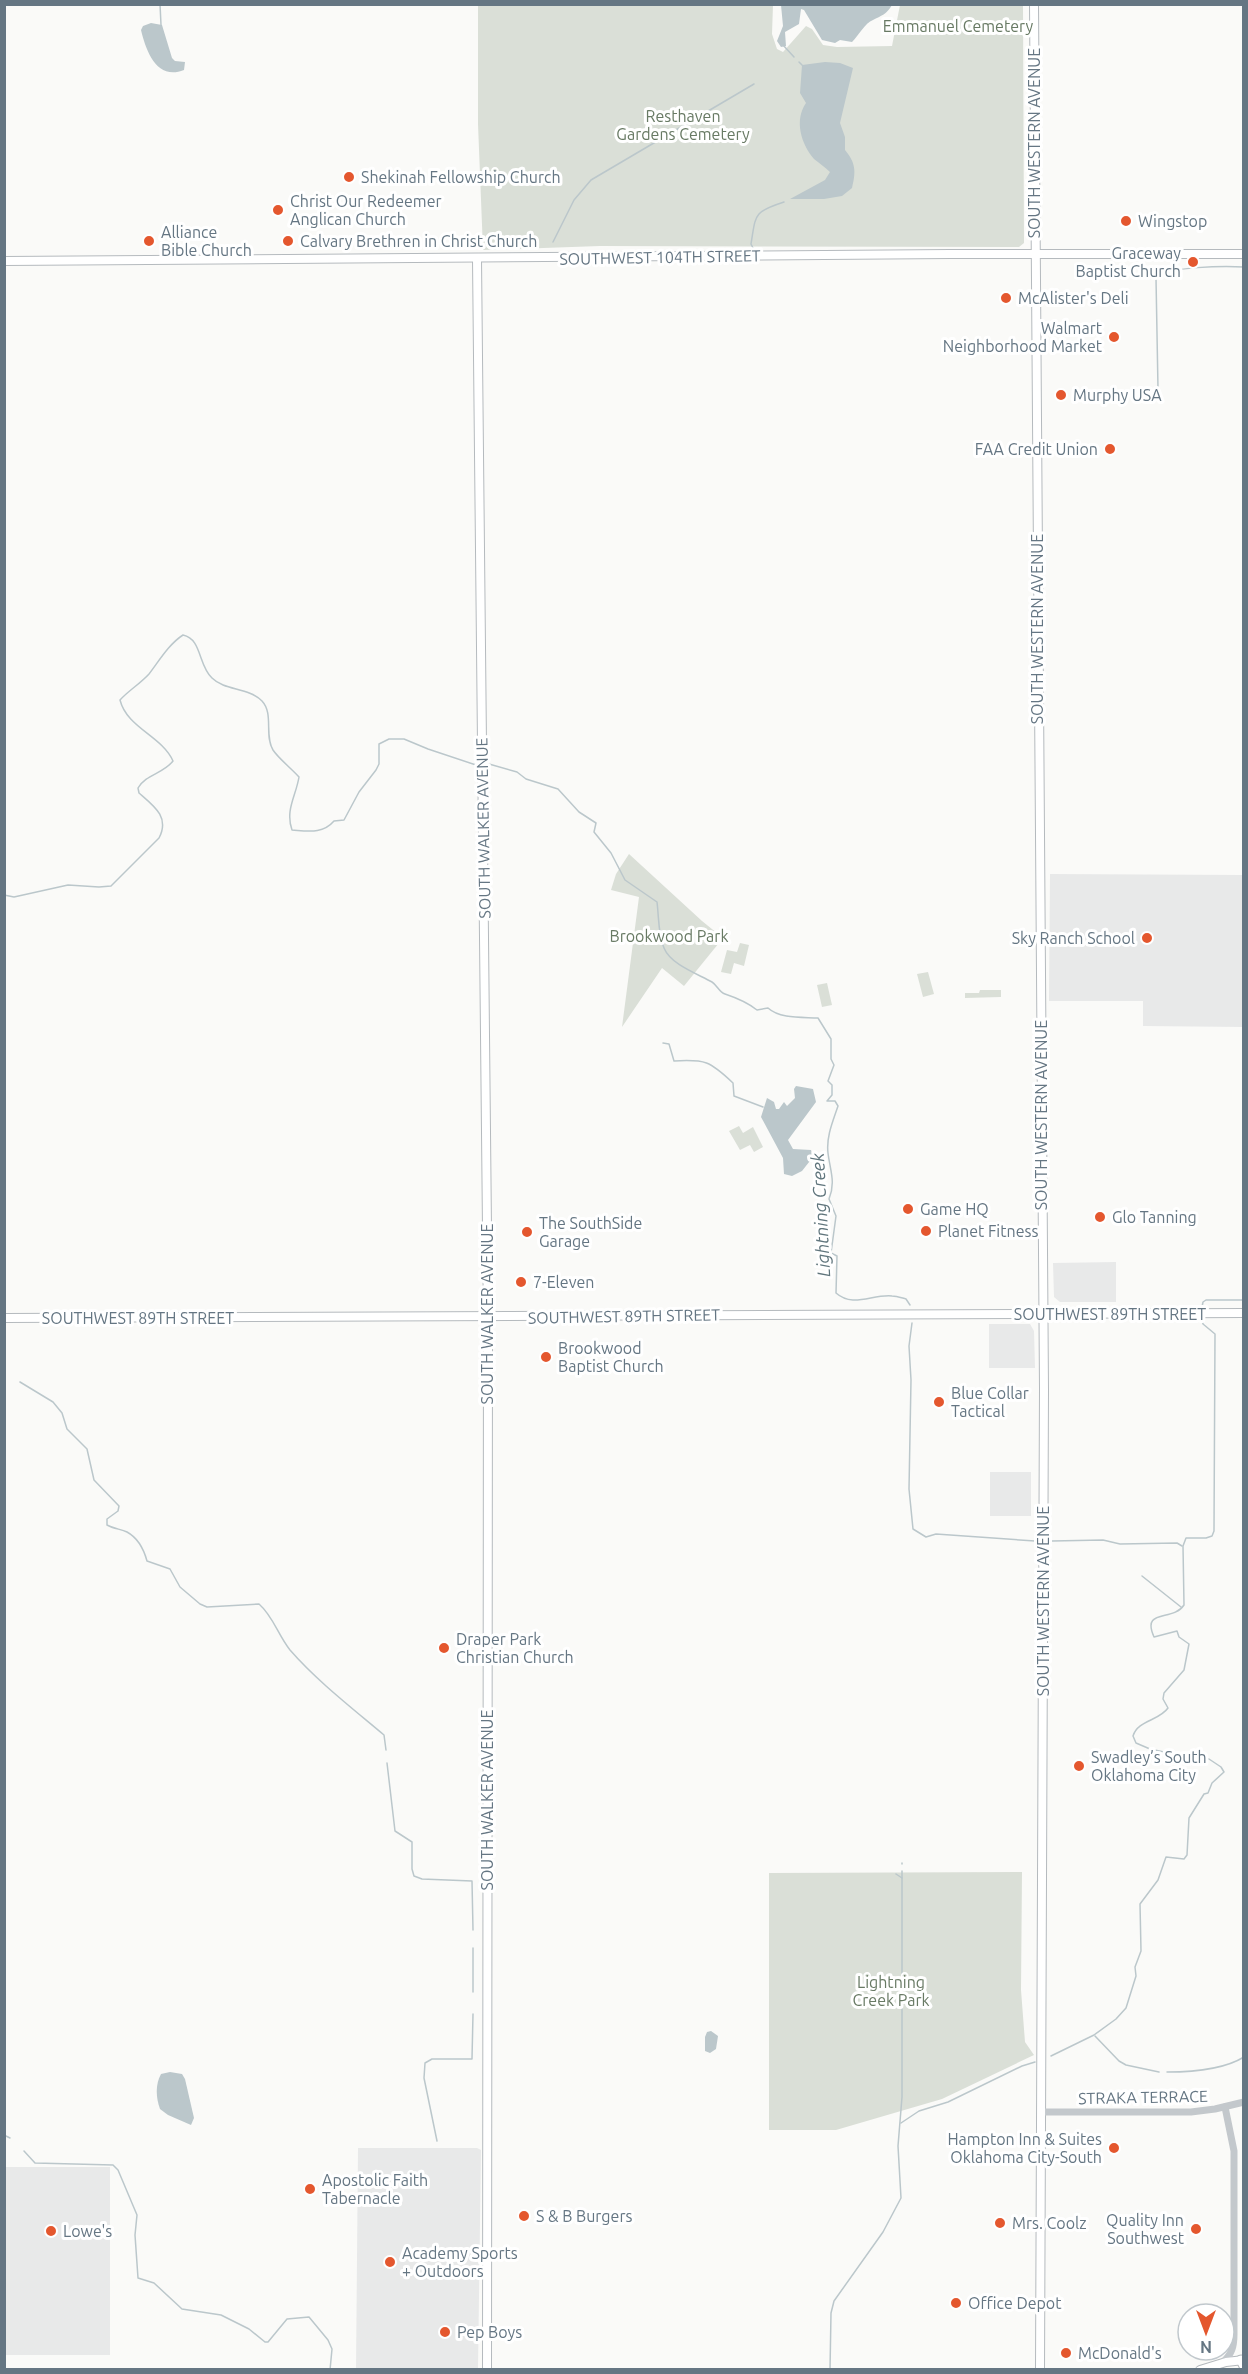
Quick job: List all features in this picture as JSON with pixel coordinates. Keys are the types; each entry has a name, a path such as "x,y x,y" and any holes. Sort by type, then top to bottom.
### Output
{"main road":[{"name":"SOUTH WESTERN AVENUE","path":"1034,4 1043,1314 1040,2370"},
{"name":"SOUTHWEST 104TH STREET","path":"4,261 1244,254"},
{"name":"SOUTH WALKER AVENUE","path":"477,259 487,1317 487,2370"},
{"name":"SOUTHWEST 89TH STREET","path":"4,1318 1244,1313"},
{"path":"1200,2370 1222,2363 1242,2362"}],"street":[{"name":"STRAKA TERRACE","path":"1042,2112 1189,2112 1244,2102"},
{"path":"1225,2107 1234,2151 1233,2302"}],"shaded area":[{"path":"781,4 892,5 886,13 867,24 852,42 840,40 835,43 822,40 804,10 801,9 799,24 785,32 786,46 781,47 777,41 783,26"},
{"path":"151,23 162,25 172,58 175,61 185,62 184,70 167,71 154,62 141,30 143,26"},
{"path":"840,63 853,68 840,123 845,137 845,150 854,168 852,188 842,196 824,199 790,199 825,180 830,172 809,153 800,124 802,110 806,103 800,93 802,65"},
{"name":"Sky Ranch School","path":"1050,874 1243,875 1243,1027 1143,1026 1143,1001 1049,1001"},
{"path":"796,1086 813,1089 816,1102 788,1140 793,1149 811,1150 813,1157 802,1171 792,1176 784,1174 783,1158 761,1117 767,1098 774,1102 776,1109 779,1109 784,1102 787,1106 795,1098"},
{"path":"1116,1262 1116,1302 1060,1302 1054,1297 1053,1263"},
{"path":"989,1324 1030,1324 1034,1331 1035,1368 989,1368"},
{"path":"990,1472 1031,1472 1031,1516 990,1516"},
{"path":"711,2031 718,2036 716,2049 710,2053 705,2051 705,2037 707,2032"},
{"path":"170,2072 182,2074 185,2079 194,2118 191,2125 160,2109 157,2096 158,2083 161,2074"},
{"path":"358,2148 477,2148 481,2150 478,2369 356,2369"},
{"path":"5,2167 110,2167 110,2355 5,2355"}],"green space":[{"name":"Resthaven Gardens Cemetery","path":"478,5 773,5 772,34 777,49 783,52 806,26 812,29 823,45 892,46 900,5 1023,5 1024,243 1019,247 600,246 483,250 478,124"},
{"name":"Brookwood Park","path":"629,854 723,938 684,986 662,968 622,1027 639,897 611,890 616,874"},
{"path":"740,943 749,945 744,966 734,963 731,974 721,972 727,950 737,952"},
{"path":"928,972 934,994 923,997 917,974"},
{"path":"827,983 832,1005 822,1007 817,985"},
{"path":"980,990 1001,990 1001,997 965,998 965,993 979,993"},
{"path":"739,1126 743,1133 753,1127 763,1147 754,1152 750,1145 740,1150 729,1131"},
{"name":"Lightning Creek Park","path":"1022,1872 1021,1990 1025,2042 1034,2055 942,2099 836,2130 769,2130 769,1873"}],"waterway":[{"path":"160,4 161,25"},
{"path":"783,45 794,57"},
{"path":"799,62 802,65"},
{"path":"553,242 574,200 591,180 754,84"},
{"path":"753,248 751,244 755,220 761,212 784,202"},
{"path":"1158,389 1156,278 1162,274 1184,269 1244,267"},
{"name":"Lightning Creek","path":"4,895 14,897 68,885 111,886 159,838 163,824 159,812 139,793 138,788 141,783 173,761 168,752 130,718 120,700 146,678 169,648 183,635 194,642 212,678 223,685 250,693 266,706 270,744 278,757 299,777 290,809 292,830 320,830 334,821 344,820 359,792 379,764 379,744 389,739 404,739 476,765"},
{"name":"Lightning Creek","path":"489,764 517,772 526,779 558,789 579,812 596,823 594,832 611,853 625,880 657,902 662,943 672,959 712,982 723,993 742,1000 757,1010 768,1008 785,1016 818,1018 831,1039 831,1059 834,1065 828,1081 832,1085 832,1095 827,1101 835,1101 838,1106 828,1141 832,1181 829,1199 836,1216 831,1253 837,1256 836,1293 849,1300 896,1296 906,1299 910,1305"},
{"path":"663,1043 669,1044 674,1061 693,1060 712,1066 733,1083 734,1096 763,1107"},
{"path":"1202,1307 1206,1300 1244,1300"},
{"name":"Lightning Creek","path":"1051,2056 1094,2035 1116,2019 1126,2008 1141,1951 1140,1904 1158,1880 1166,1857 1184,1859 1187,1855 1189,1818 1204,1794 1208,1793 1212,1783 1224,1772 1221,1767 1209,1759 1192,1758 1150,1749 1136,1743 1133,1736 1139,1727 1168,1708 1163,1699 1164,1693 1184,1670 1189,1644 1179,1637 1177,1631 1154,1637 1152,1622 1160,1616 1179,1610 1184,1605 1183,1546 1186,1538 1206,1538 1212,1536 1214,1531 1215,1334 1203,1324 1202,1319"},
{"name":"Lightning Creek","path":"912,1323 909,1346 911,1380 909,1489 913,1529 926,1537 936,1534 1035,1541"},
{"path":"20,1382 53,1402 62,1413 67,1429 87,1449 94,1480 119,1506 118,1511 107,1519 107,1525 131,1535 140,1545 147,1561 170,1569 180,1587 200,1604 207,1607 259,1604 300,1661 384,1735 386,1750"},
{"name":"Lightning Creek","path":"1052,1541 1103,1540 1120,1544 1177,1543 1182,1546"},
{"path":"1142,1576 1181,1607"},
{"path":"387,1763 395,1831 412,1842 414,1876 422,1879 472,1881 473,1930"},
{"name":"Lightning Creek","path":"830,2370 831,2313 834,2301 883,2232 901,2198 898,2146 902,2097 902,1871"},
{"path":"896,1874 902,1878"},
{"path":"473,1948 473,1992"},
{"path":"437,2141 424,2078 425,2063 432,2059 472,2059 473,2014"},
{"path":"1095,2036 1119,2061 1126,2065 1159,2072"},
{"path":"1167,2072 1196,2071 1217,2067 1244,2057"},
{"name":"Lightning Creek","path":"901,2123 919,2111 948,2102 1035,2062"},
{"path":"4,2135 10,2138"},
{"path":"24,2151 35,2163 113,2165 118,2170 137,2215 135,2235 138,2278 154,2283 182,2309 221,2315 249,2329 265,2342 268,2342 287,2319 309,2317 328,2340 332,2349 330,2370"}],"place":[{"name":"Shekinah Fellowship Church","path":"349,177"},
{"name":"Christ Our Redeemer Anglican Church","path":"278,210"},
{"name":"Wingstop","path":"1126,221"},
{"name":"Alliance Bible Church","path":"149,241"},
{"name":"Calvary Brethren in Christ Church","path":"288,241"},
{"name":"Graceway Baptist Church","path":"1193,262"},
{"name":"McAlister's Deli","path":"1006,298"},
{"name":"Walmart Neighborhood Market","path":"1114,337"},
{"name":"Murphy USA","path":"1061,395"},
{"name":"FAA Credit Union","path":"1110,449"},
{"name":"Sky Ranch School","path":"1147,938"},
{"name":"Game HQ","path":"908,1209"},
{"name":"Glo Tanning","path":"1100,1217"},
{"name":"Planet Fitness","path":"926,1231"},
{"name":"The SouthSide Garage","path":"527,1232"},
{"name":"7-Eleven","path":"521,1282"},
{"name":"Brookwood Baptist Church","path":"546,1357"},
{"name":"Blue Collar Tactical","path":"939,1402"},
{"name":"Draper Park Christian Church","path":"444,1648"},
{"name":"Swadley’s South Oklahoma City","path":"1079,1766"},
{"name":"Hampton Inn & Suites Oklahoma City-South","path":"1114,2148"},
{"name":"Apostolic Faith Tabernacle","path":"310,2189"},
{"name":"S & B Burgers","path":"524,2216"},
{"name":"Mrs. Coolz","path":"1000,2223"},
{"name":"Quality Inn Southwest","path":"1196,2229"},
{"name":"Lowe's","path":"51,2231"},
{"name":"Academy Sports + Outdoors","path":"390,2262"},
{"name":"Office Depot","path":"956,2303"},
{"name":"Pep Boys","path":"445,2332"},
{"name":"McDonald's","path":"1066,2353"}],"park label":[{"name":"Emmanuel Cemetery","path":"958,26"}]}
